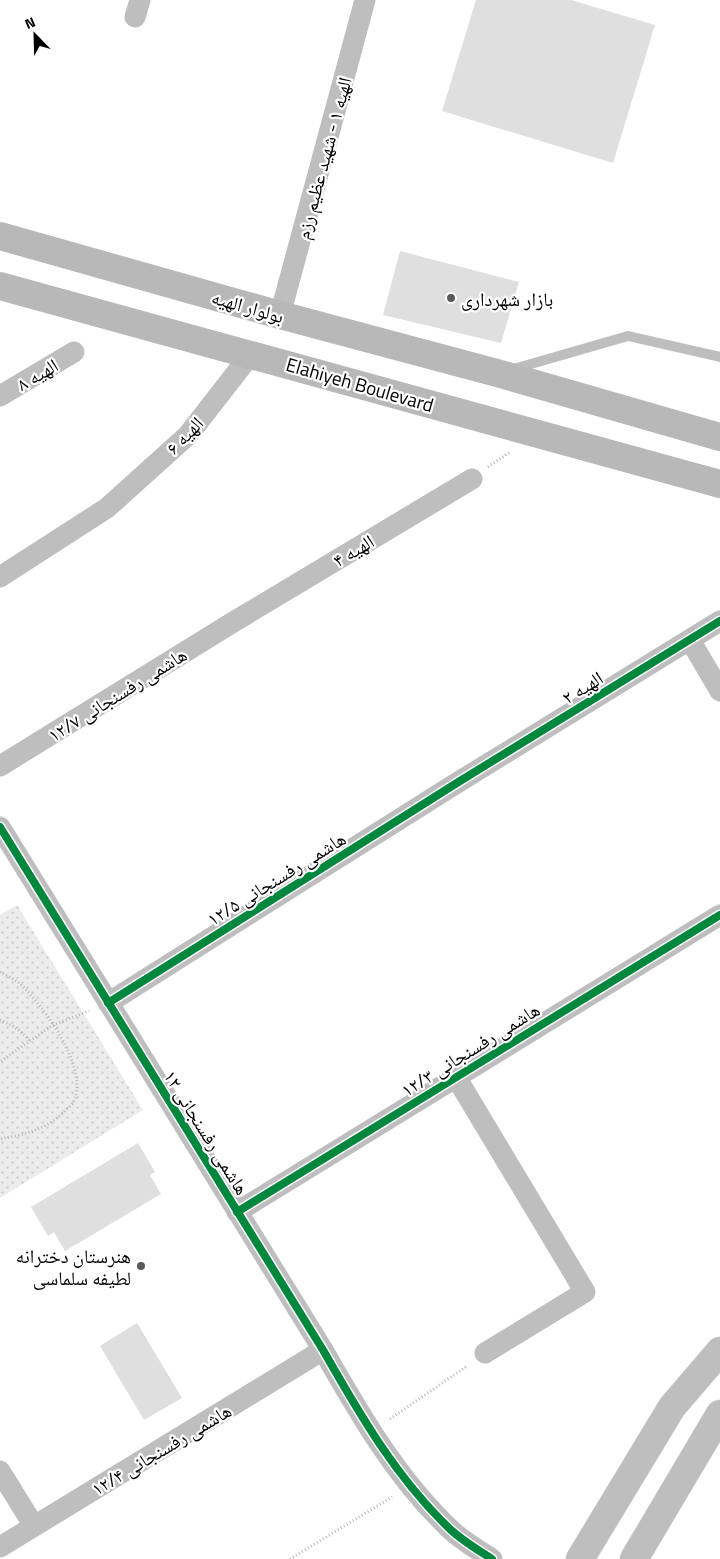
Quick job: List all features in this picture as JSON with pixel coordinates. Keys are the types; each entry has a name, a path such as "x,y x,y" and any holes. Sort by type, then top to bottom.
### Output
{"highway":[{"path":"580,1559 672,1407 720,1351"},
{"path":"634,1559 720,1414"}],"main road":[{"name":"بولوار الهیه","path":"0,236 280,316 496,374"},
{"name":"Elahiyeh Boulevard","path":"0,286 720,484"},
{"path":"496,374 720,437"}],"street":[{"name":"الهیه ۱ - شهید عظیم رزم","path":"280,316 366,0"},
{"name":"الهیه ۸","path":"0,396 74,352"},
{"name":"الهیه ۶","path":"0,577 107,508 188,435 251,354"},
{"name":"الهیه ۴","path":"235,622 472,479"},
{"name":"الهیه ۲","path":"460,781 720,621"},
{"name":"هاشمی رفسنجانی ۱۲/۷","path":"0,766 235,622"},
{"path":"690,640 720,691"},
{"name":"هاشمی رفسنجانی ۱۲/۵","path":"108,1003 460,781"},
{"name":"هاشمی رفسنجانی ۱۲","path":"0,827 323,1350 371,1433 410,1487 452,1532 492,1559"},
{"name":"هاشمی رفسنجانی ۱۲/۳","path":"237,1212 720,915"},
{"path":"456,1077 586,1292 485,1353"},
{"name":"هاشمی رفسنجانی ۱۲/۴","path":"0,1547 323,1350"},
{"path":"0,1471 34,1526"}],"lane":[{"path":"496,374 628,336 720,356"}],"path":[{"path":"472,479 537,434"},
{"path":"0,972 18,982 38,1002 72,1056 78,1080 73,1102 55,1120 32,1133 0,1139"},
{"path":"1,1062 53,1025 108,1003"},
{"path":"0,1020 16,1028 30,1041"},
{"path":"371,1433 485,1353"},
{"path":"290,1559 410,1487"}],"shaded area":[{"path":"17,905 143,1110 0,1198 0,915"}],"building":[{"path":"476,0 571,0 655,25 613,163 442,111"},
{"name":"بازار شهرداری","path":"400,251 519,282 501,343 383,315"},
{"path":"138,1143 155,1172 150,1175 161,1194 65,1251 54,1232 48,1236 31,1207"},
{"path":"137,1323 182,1398 144,1420 100,1346"}],"cycle path":[{"path":"108,1003 460,781 720,621"},
{"path":"0,827 381,1445 413,1490 432,1510 456,1534 492,1559"},
{"path":"237,1212 720,915"}],"place":[{"name":"بازار شهرداری","path":"451,298"},
{"name":"هنرستان دخترانه لطیفه سلماسی","path":"141,1266"}]}
